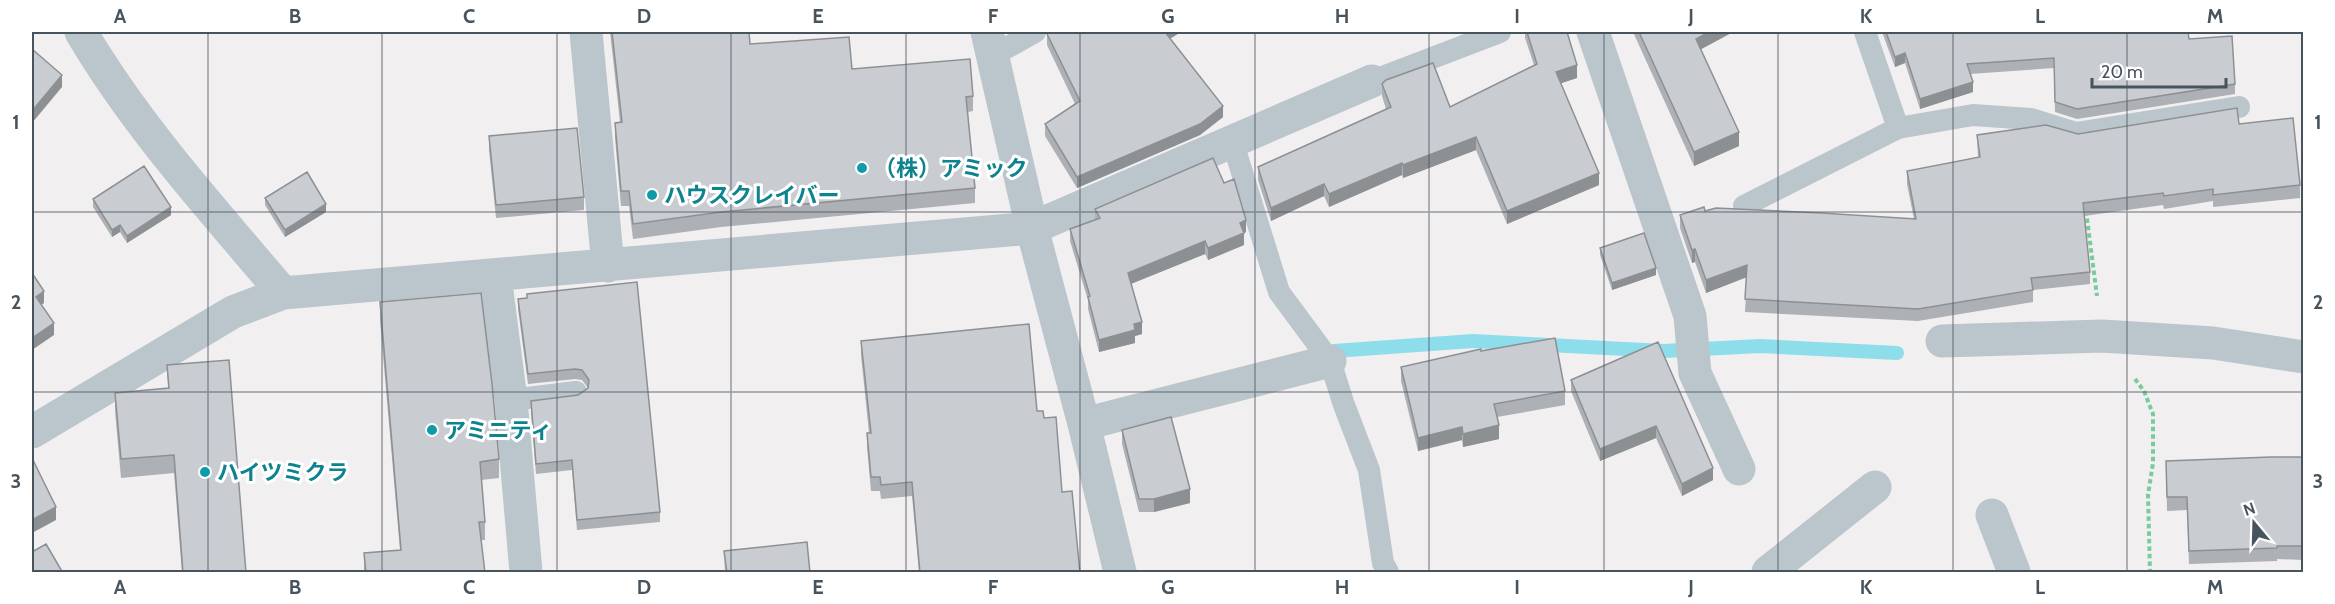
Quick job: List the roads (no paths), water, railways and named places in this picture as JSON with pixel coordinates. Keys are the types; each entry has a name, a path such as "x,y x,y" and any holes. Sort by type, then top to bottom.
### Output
{"street":[{"path":"81,32 155,141 283,293"},
{"path":"586,32 608,266"},
{"path":"1593,32 1690,316 1695,373 1739,469"},
{"path":"990,44 1032,228 1084,424 1120,573"},
{"path":"32,432 233,312 283,293 1032,228 1372,81"},
{"path":"495,276 511,400 526,573"},
{"path":"1942,341 2103,336 2213,342 2304,357"},
{"path":"1084,424 1330,361"},
{"path":"1768,573 1875,487"},
{"path":"1992,515 2014,573"}],"lane":[{"path":"990,44 1035,32"},
{"path":"1372,81 1500,32"},
{"path":"1865,32 1898,128"},
{"path":"1744,206 1898,128 1973,115 2031,119 2076,133 2239,107"},
{"path":"1232,140 1280,292 1330,361 1369,470 1383,564 1388,573"},
{"path":"511,400 576,392"}],"waterway":[{"path":"1334,351 1473,341 1664,351 1760,346 1897,353"}],"place":[{"name":"（株）アミック","path":"862,168"},
{"name":"ハウスクレイバー","path":"652,195"},
{"name":"アミニティ","path":"432,430"},
{"name":"ハイツミクラ","path":"205,472"}]}
